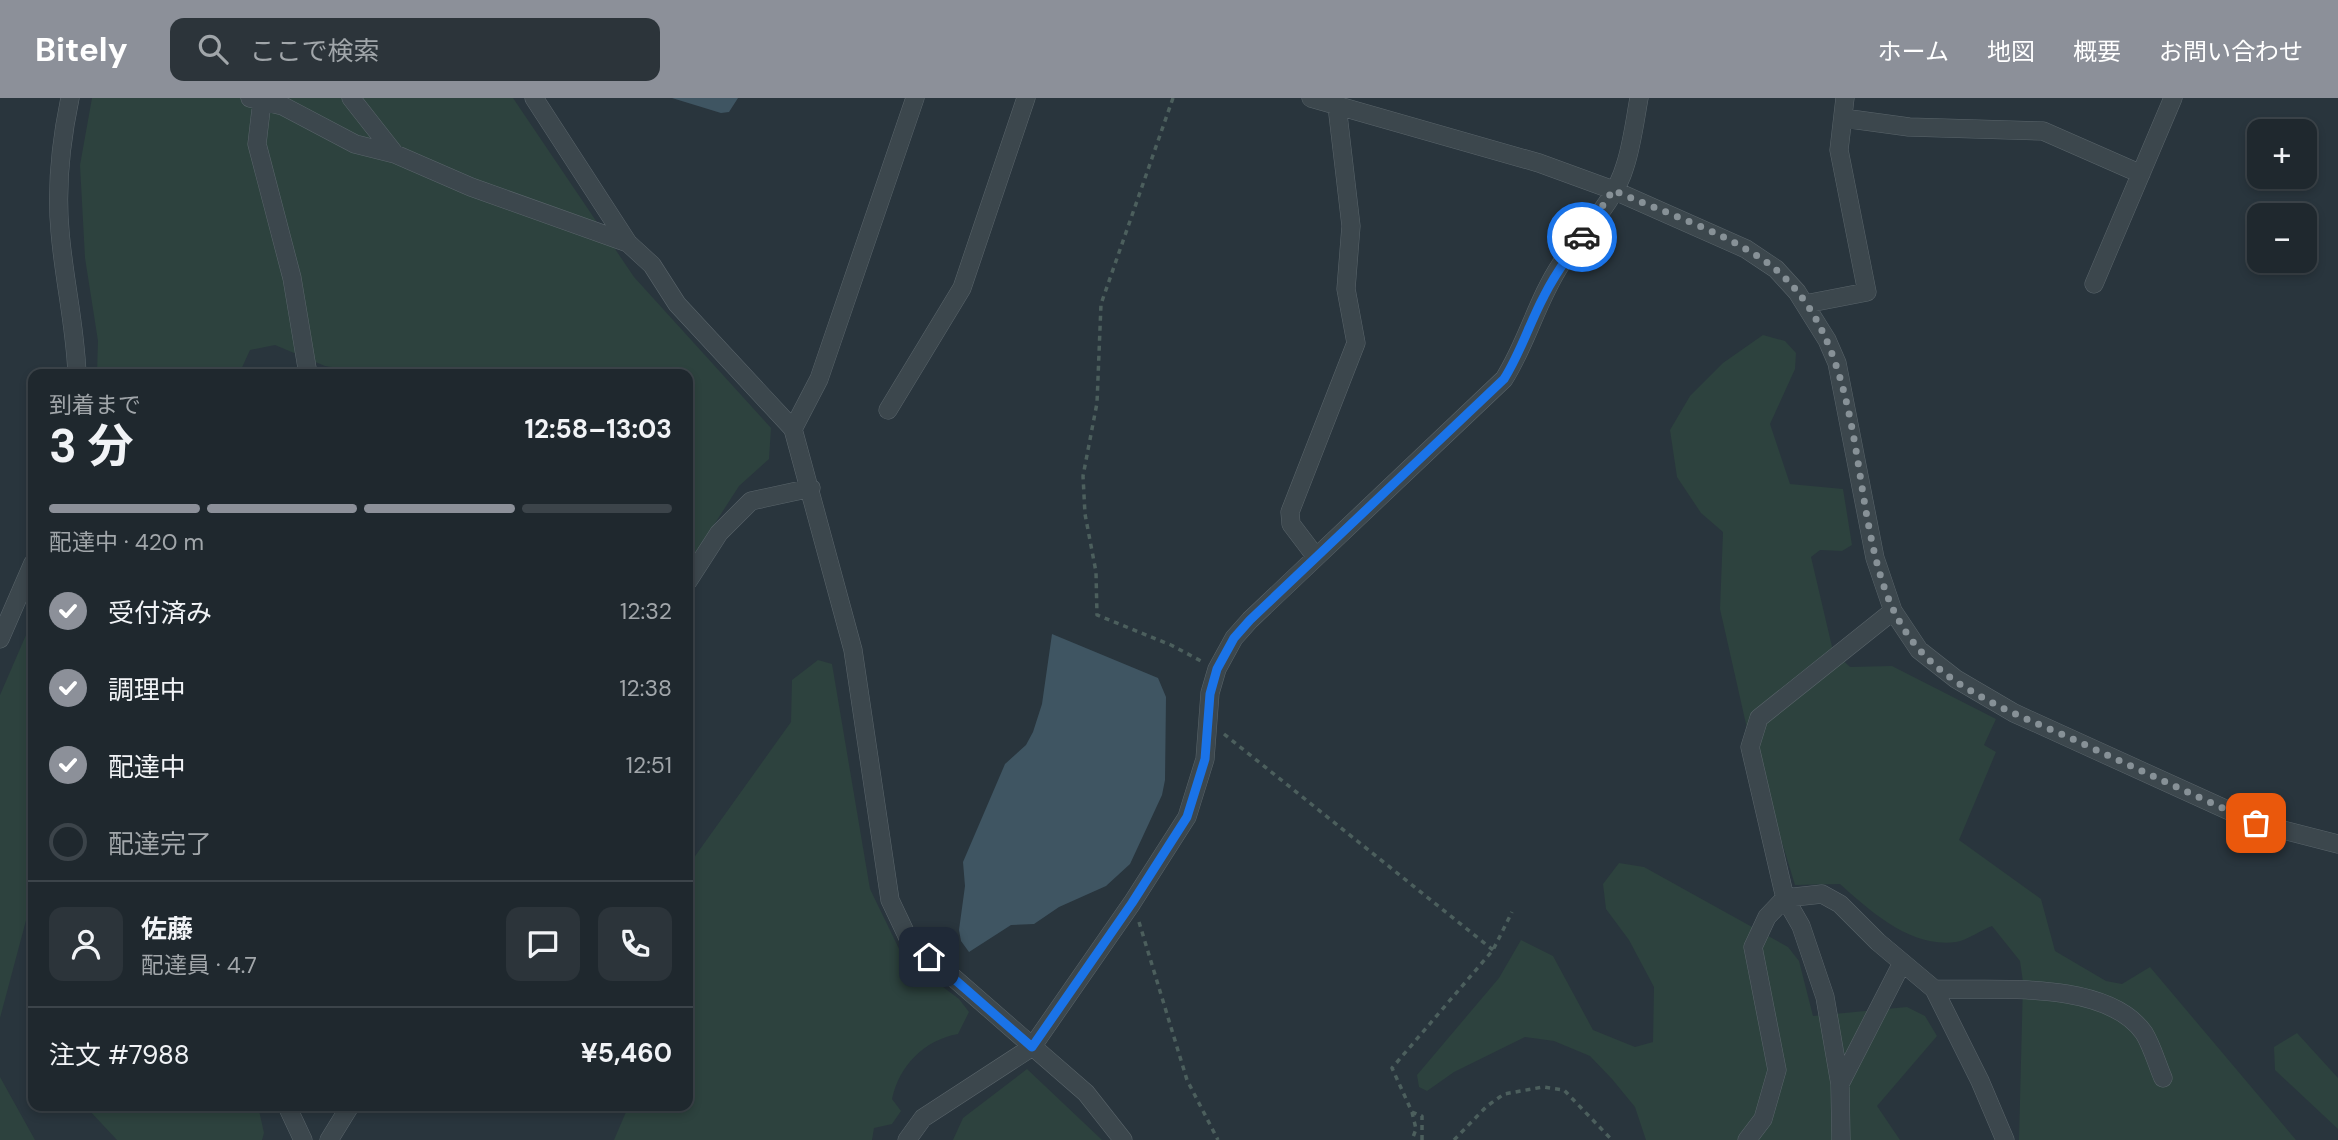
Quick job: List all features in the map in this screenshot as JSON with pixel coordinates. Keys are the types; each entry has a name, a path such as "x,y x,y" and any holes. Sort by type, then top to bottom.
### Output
{"street":[{"path":"70,98 61,155 60,231 75,327 76,369"},
{"path":"351,98 396,154"},
{"path":"534,98 628,243 652,265 677,303 793,429 853,650 890,900 908,938 1086,1093 1123,1140"},
{"path":"793,429 820,379 915,98"},
{"path":"888,410 962,288 1026,98"},
{"path":"1311,98 1539,163 1613,190 1746,249 1776,269 1805,304 1837,363 1875,558 1893,611 1919,650 1956,679 2014,713 2256,823 2338,844"},
{"path":"907,1140 923,1118 1032,1047 1132,903 1187,817 1205,759 1210,694 1217,669 1234,638 1504,379 1522,350 1542,298 1561,264 1599,214 1625,168 1639,98"},
{"path":"1805,304 1867,292 1839,150 1845,98"},
{"path":"2094,284 2173,98"},
{"path":"307,369 292,278 257,144 256,99 283,106 355,144 396,154 471,187 628,243"},
{"path":"1316,557 1292,524 1290,512 1356,343 1346,289 1351,226 1337,106"},
{"path":"1843,118 1909,127 2043,131 2141,174"},
{"path":"693,573 719,533 751,501 811,488"},
{"path":"0,639 28,575"},
{"path":"1841,1140 1840,1084 1825,997 1801,926 1785,898 1749,747 1759,718 1893,611"},
{"path":"1747,1140 1763,1119 1777,1070 1753,947 1767,917 1785,898 1822,894 1840,904 1902,963 1934,989 1980,1081 2005,1140"},
{"path":"1840,1084 1902,963"},
{"path":"1934,989 2064,993 2094,1000 2123,1012 2144,1034 2162,1078"},
{"path":"289,1111 303,1140"},
{"path":"330,1140 347,1111"}],"path":[{"path":"1173,98 1101,304 1097,403 1083,476 1085,514 1093,546 1097,615 1171,645 1217,669"},
{"path":"1209,722 1493,950"},
{"path":"1132,903 1153,960 1188,1080 1218,1140"},
{"path":"1412,1140 1416,1129 1412,1112 1392,1068 1493,950 1512,912"},
{"path":"1454,1140 1486,1106 1504,1094 1544,1087 1564,1090 1612,1140"},
{"path":"1412,1112 1422,1116 1422,1140"}],"green space":[{"path":"92,98 513,98 634,277 771,428 769,459 739,486 693,557 693,369 344,369 325,366 275,345 250,350 241,369 97,369 98,341 85,258 80,165"},
{"path":"1763,335 1785,341 1796,353 1795,369 1770,424 1790,484 1843,489 1852,545 1842,551 1820,550 1811,557 1833,651 1850,667 1892,666 1996,719 1984,745 1996,752 1959,840 2041,899 2055,951 2106,981 2122,984 2150,967 2296,1140 2019,1140 2023,982 2020,961 1992,926 1956,942 1923,939 1893,926 1840,884 1795,885 1746,724 1720,609 1723,532 1701,513 1677,477 1670,430 1690,396 1723,363"},
{"path":"28,631 28,913 0,1018 0,695"},
{"path":"818,660 832,664 870,889 903,957 959,999 969,1012 958,1034 934,1042 915,1056 907,1066 895,1087 892,1099 901,1111 892,1124 874,1128 872,1140 614,1140 626,1111 693,1111 693,859 791,722 792,680"},
{"path":"1619,863 1644,867 1788,947 1799,961 1813,1016 1907,1007 1925,1016 1937,1036 1877,1106 1900,1140 1646,1140 1635,1107 1590,1056 1554,1041 1525,1037 1454,1072 1427,1091 1419,1087 1417,1075 1499,978 1521,940 1553,956 1593,1030 1635,1047 1653,1042 1654,987 1629,940 1606,909 1603,884"},
{"path":"2297,1033 2338,1078 2338,1129 2275,1070 2274,1047"},
{"path":"1027,1069 1102,1140 953,1140 963,1118"},
{"path":"0,1077 35,1140 0,1140"},
{"path":"90,1111 259,1111 264,1133 262,1140 117,1140"}],"water":[{"path":"672,98 738,98 729,112 721,113"},
{"path":"1052,634 1158,678 1166,697 1165,780 1162,795 1130,864 1106,886 1059,907 1034,924 1011,925 969,952 961,941 959,930 965,886 963,862 1005,764 1026,745 1033,732 1042,704"}],"way so far":[{"path":"1582,237 1613,190 1746,249 1776,269 1797,292 1815,319 1837,363 1879,572 1893,611 1919,650 1977,693 2014,713 2256,823"}],"route":[{"path":"929,957 1032,1047 1132,903 1187,817 1197,792 1205,759 1210,694 1217,669 1234,638 1504,379 1522,350 1542,298 1561,264 1582,237"}]}
